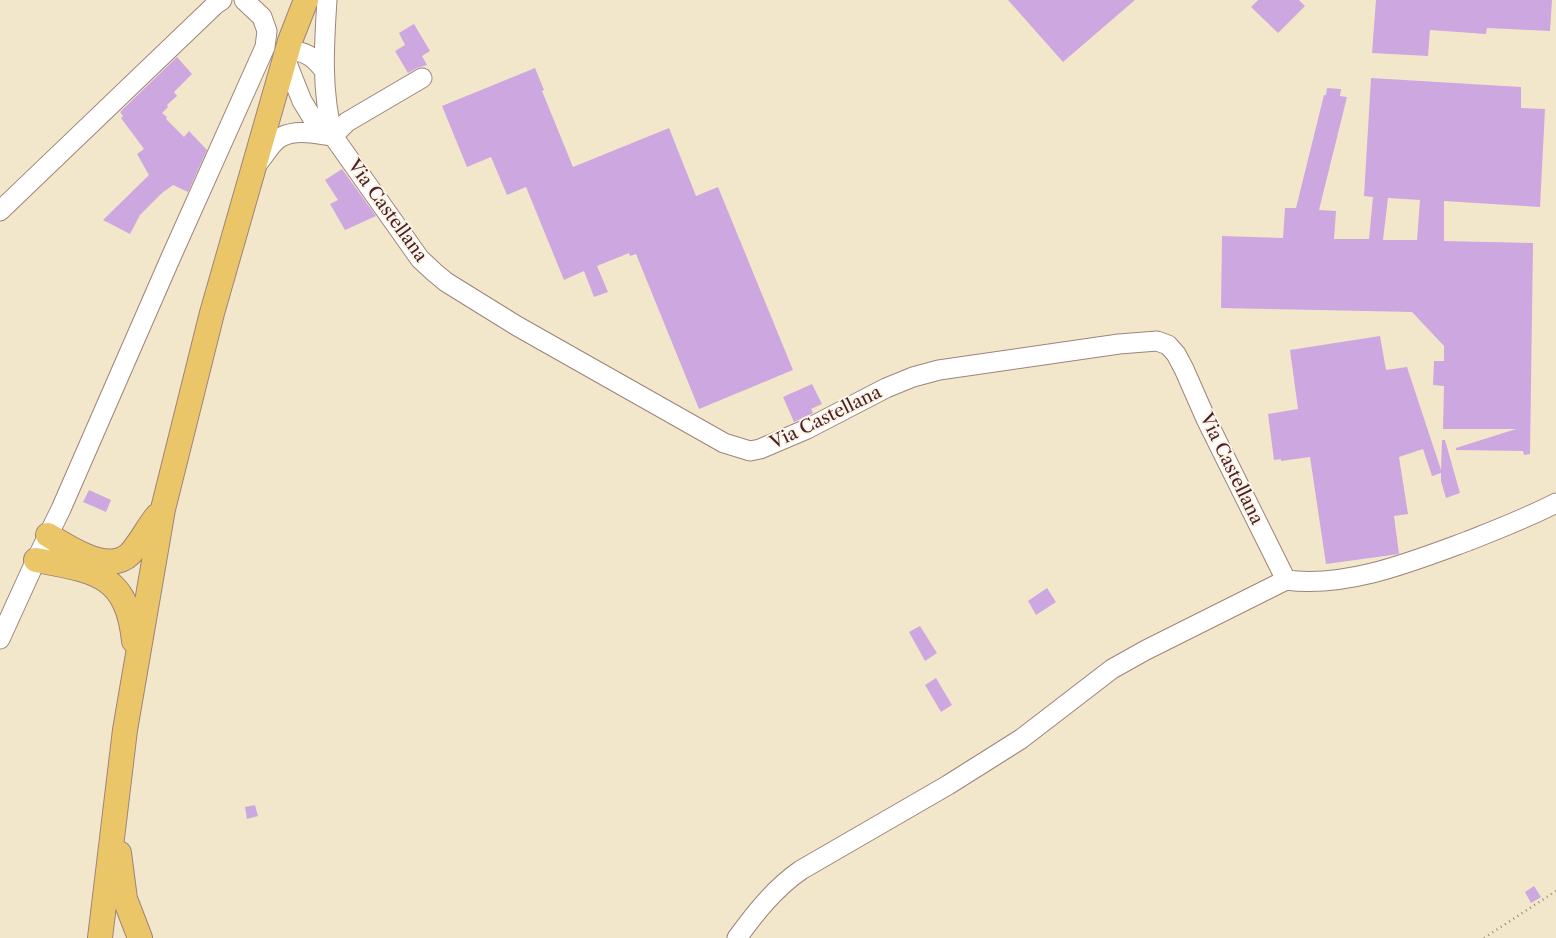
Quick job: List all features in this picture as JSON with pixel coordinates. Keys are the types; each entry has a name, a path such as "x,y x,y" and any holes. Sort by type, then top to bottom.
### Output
{"main road":[{"path":"100,938 114,809 136,660 163,509 212,313 285,58 306,0"},
{"path":"48,535 92,559 110,562 119,560 128,556 142,540 155,518 163,509"},
{"path":"36,560 97,574 116,588 124,598 128,609 136,660"},
{"path":"114,809 125,899 140,938"}],"street":[{"path":"0,211 222,0"},
{"path":"0,640 61,509 265,47 267,30 262,17 244,0"},
{"name":"Via Castellana","path":"327,0 323,69 328,118 333,136"},
{"path":"285,58 296,51 305,53 316,60 323,69"},
{"name":"Via Castellana","path":"285,58 302,101 313,119 333,136 420,259 446,282 517,326 653,404 724,443 739,449 760,450 807,429 886,388 913,377 939,370 1119,344 1157,341 1168,345 1176,354 1184,369 1206,419 1286,580"},
{"path":"253,169 271,146 281,137 306,132 333,136 348,122 422,78"},
{"path":"737,938 786,880 948,785 1021,739 1112,669 1286,580 1321,581 1371,573 1438,552 1529,517 1556,503"}],"path":[{"path":"1484,938 1556,890"}],"building":[{"path":"1008,0 1135,0 1063,62"},
{"path":"1258,0 1299,0 1305,6 1278,33 1251,7"},
{"path":"1376,0 1552,0 1550,31 1487,28 1486,34 1430,30 1428,56 1372,53"},
{"path":"414,24 430,51 422,56 427,65 408,73 395,51 405,45 399,33"},
{"path":"177,57 192,74 174,92 177,96 167,105 168,107 162,113 184,137 189,131 207,150 188,192 173,185 140,215 130,234 103,220 149,175 137,154 144,149 121,118 123,116 120,112"},
{"path":"535,68 544,90 542,91 573,167 669,128 696,196 718,187 793,370 699,409 636,254 630,256 629,253 597,266 608,292 594,297 584,271 564,280 526,187 507,195 491,157 467,167 442,106"},
{"path":"1371,78 1521,87 1521,108 1545,109 1540,207 1444,201 1444,241 1533,243 1530,454 1524,455 1523,451 1456,450 1456,448 1516,429 1443,429 1444,386 1433,385 1434,361 1444,361 1444,346 1412,312 1221,308 1222,236 1283,238 1285,208 1296,208 1327,88 1341,89 1340,96 1347,97 1319,210 1336,211 1334,239 1369,239 1373,197 1364,196","holes":["1388,198 1420,200 1417,240 1383,240"]},
{"path":"342,169 376,216 345,230 330,204 338,200 325,180"},
{"path":"1380,336 1386,370 1407,367 1441,470 1442,440 1445,440 1460,493 1446,498 1441,481 1441,473 1432,476 1423,449 1399,457 1408,514 1394,516 1399,554 1326,564 1310,457 1281,461 1281,459 1274,460 1268,414 1298,409 1290,350"},
{"path":"812,384 822,404 811,409 813,413 794,422 783,397"},
{"path":"89,490 111,500 106,512 83,502"},
{"path":"1047,588 1056,602 1036,615 1028,601"},
{"path":"920,626 937,653 925,661 909,632"},
{"path":"936,678 952,705 941,712 925,685"},
{"path":"255,805 258,816 247,819 245,807"},
{"path":"1534,886 1541,897 1531,903 1525,892"}]}
